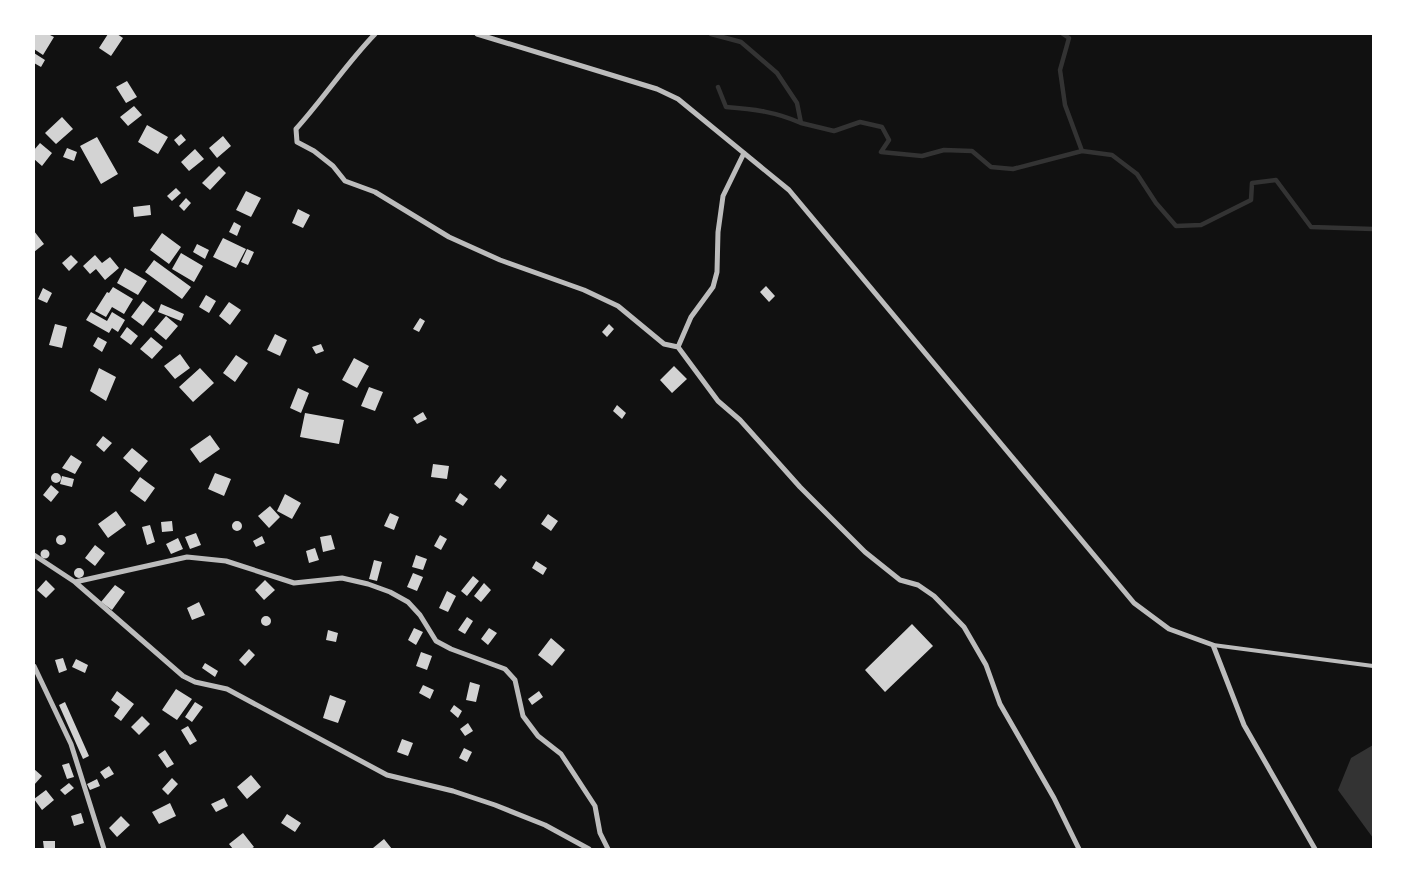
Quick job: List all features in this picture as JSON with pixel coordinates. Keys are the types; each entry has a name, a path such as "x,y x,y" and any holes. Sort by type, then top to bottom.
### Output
{"street":[{"path":"374,34 348,62 296,129 297,142 314,151 333,166 345,181 375,192 449,237 500,260 584,290 618,306 664,344 678,347 718,401 740,420 800,487 865,552 900,580 918,585 934,596 964,627 986,665 1000,704 1054,798 1079,849"},
{"path":"478,34 657,89 678,99 789,190 1134,603 1169,629 1213,645 1244,726 1315,849"},
{"path":"678,347 691,317 713,287 717,272 718,232 722,196 744,153"},
{"path":"34,555 75,582 183,676 194,682 226,689 387,775 453,791 495,804 545,825 589,849"},
{"path":"75,582 187,557 226,561 294,583 342,578 390,592 408,602 420,615 436,642 506,669 514,680 523,716 538,736 561,754 594,806 600,834 608,849"},
{"path":"34,666 71,744 104,849"}],"lane":[{"path":"1213,645 1373,666"}],"shaded area":[{"path":"1373,745 1373,838 1338,790 1351,758"}],"building":[{"path":"34,34 48,34 54,37 43,55 34,49"},
{"path":"108,34 117,34 123,38 111,56 99,48"},
{"path":"34,53 45,60 41,67 34,63"},
{"path":"127,81 137,97 126,103 116,87"},
{"path":"134,106 142,115 128,126 120,117"},
{"path":"62,117 73,129 56,144 45,133"},
{"path":"147,125 168,137 158,154 138,142"},
{"path":"181,134 186,140 179,146 174,140"},
{"path":"223,136 231,146 217,158 209,148"},
{"path":"97,137 118,174 101,184 80,146"},
{"path":"40,143 52,153 42,166 34,159 34,150"},
{"path":"67,148 77,152 74,161 63,157"},
{"path":"195,149 204,159 189,171 181,162"},
{"path":"219,166 226,173 210,190 202,183"},
{"path":"176,188 181,193 172,201 167,196"},
{"path":"246,191 261,198 251,217 236,210"},
{"path":"186,198 191,203 184,211 179,206"},
{"path":"150,205 151,215 134,217 133,207"},
{"path":"298,209 310,215 303,228 292,223"},
{"path":"234,222 241,226 237,236 229,232"},
{"path":"34,231 44,244 34,252"},
{"path":"162,233 181,247 169,264 150,250"},
{"path":"223,238 246,249 236,268 213,257"},
{"path":"197,244 209,250 205,259 193,252"},
{"path":"247,249 254,252 248,265 241,262"},
{"path":"181,253 203,266 194,282 172,269"},
{"path":"71,255 78,262 69,271 62,263"},
{"path":"95,255 102,263 110,257 119,268 105,280 96,269 90,274 83,266"},
{"path":"154,260 191,287 182,299 145,272"},
{"path":"125,268 147,281 138,295 117,283"},
{"path":"766,286 775,296 769,302 760,292"},
{"path":"113,287 133,299 124,314 112,307 106,317 95,311 107,292 109,293"},
{"path":"43,288 52,293 47,303 38,299"},
{"path":"206,295 216,301 209,313 199,307"},
{"path":"143,301 155,310 143,326 131,317"},
{"path":"229,302 241,310 230,325 219,316"},
{"path":"161,304 184,314 181,321 158,312"},
{"path":"91,312 107,321 112,312 125,320 118,332 112,328 109,333 86,320"},
{"path":"166,316 178,326 166,340 154,330"},
{"path":"420,318 425,321 419,332 413,329"},
{"path":"55,324 67,327 62,348 49,345"},
{"path":"609,324 614,329 607,337 602,332"},
{"path":"127,327 138,336 131,345 120,337"},
{"path":"275,334 287,340 280,356 267,350"},
{"path":"98,337 107,342 102,352 93,346"},
{"path":"151,337 163,347 152,359 140,349"},
{"path":"321,344 324,351 316,354 312,347"},
{"path":"180,354 190,368 175,379 164,366"},
{"path":"236,355 248,363 235,382 223,373"},
{"path":"354,358 369,366 357,388 342,380"},
{"path":"674,366 687,379 672,393 660,380"},
{"path":"99,368 116,377 106,401 90,391"},
{"path":"200,368 214,383 193,402 179,387"},
{"path":"369,387 383,392 375,411 361,406"},
{"path":"298,388 309,393 301,413 290,408"},
{"path":"617,405 626,413 622,419 613,411"},
{"path":"423,412 427,419 417,424 413,418"},
{"path":"305,413 344,420 339,444 300,437"},
{"path":"210,435 220,449 200,463 190,449"},
{"path":"103,436 112,443 104,452 96,445"},
{"path":"132,448 148,461 139,472 123,458"},
{"path":"71,455 82,462 75,474 62,468"},
{"path":"433,464 449,466 447,479 431,477"},
{"path":"56,473 61,478 56,483 51,478"},
{"path":"215,473 231,479 224,496 208,489"},
{"path":"501,475 507,480 500,489 494,484"},
{"path":"62,476 74,479 72,487 60,484"},
{"path":"140,477 155,488 145,502 130,491"},
{"path":"51,485 59,492 51,502 43,495"},
{"path":"460,493 468,499 463,506 455,501"},
{"path":"285,494 301,503 292,519 277,511"},
{"path":"270,506 280,517 269,528 258,516"},
{"path":"116,511 126,525 108,538 98,524"},
{"path":"390,513 399,517 394,530 384,526"},
{"path":"548,514 558,521 551,531 541,524"},
{"path":"172,521 173,531 162,532 161,522"},
{"path":"237,521 242,526 237,531 232,526"},
{"path":"150,525 155,542 147,545 142,527"},
{"path":"196,533 201,545 190,549 185,537"},
{"path":"61,535 66,540 61,545 56,540"},
{"path":"331,535 335,549 323,552 320,537"},
{"path":"440,535 447,539 441,550 434,546"},
{"path":"262,536 265,543 256,547 253,541"},
{"path":"178,538 183,549 171,554 166,544"},
{"path":"95,545 105,553 95,566 85,558"},
{"path":"315,548 319,560 309,563 306,551"},
{"path":"45,549 50,554 45,559 40,554"},
{"path":"416,555 427,559 423,570 412,567"},
{"path":"374,560 382,562 377,581 369,579"},
{"path":"536,561 547,568 543,575 532,568"},
{"path":"79,568 84,573 79,578 74,573"},
{"path":"413,573 423,577 417,591 407,587"},
{"path":"473,576 479,581 467,596 461,591"},
{"path":"46,580 55,589 46,598 37,590"},
{"path":"265,580 275,590 264,600 255,590"},
{"path":"484,583 491,590 481,602 474,596"},
{"path":"115,585 125,592 112,610 101,602"},
{"path":"447,591 456,596 448,612 439,608"},
{"path":"199,602 205,615 192,620 187,608"},
{"path":"266,616 271,621 266,626 261,621"},
{"path":"467,617 473,621 465,634 458,630"},
{"path":"912,624 933,646 885,692 865,670"},
{"path":"414,628 423,632 416,645 408,640"},
{"path":"489,628 497,633 488,645 481,639"},
{"path":"328,630 338,633 336,642 326,640"},
{"path":"551,638 565,650 552,666 538,655"},
{"path":"249,649 255,655 245,666 239,660"},
{"path":"421,652 432,656 427,670 416,666"},
{"path":"63,658 67,670 59,673 55,660"},
{"path":"76,659 88,665 85,673 72,667"},
{"path":"205,663 218,671 215,677 202,668"},
{"path":"470,682 480,685 476,702 466,700"},
{"path":"423,685 434,690 430,699 419,693"},
{"path":"176,689 192,699 177,720 162,710"},
{"path":"117,691 134,704 121,721 114,716 120,707 111,700"},
{"path":"539,691 543,697 532,705 528,699"},
{"path":"330,695 346,701 338,723 323,718"},
{"path":"65,702 89,756 83,759 59,705"},
{"path":"195,702 203,707 192,722 185,717"},
{"path":"454,705 462,711 458,718 450,711"},
{"path":"142,716 150,724 139,735 131,727"},
{"path":"468,723 473,731 465,736 460,729"},
{"path":"188,726 197,741 190,745 181,730"},
{"path":"402,739 413,743 408,756 397,752"},
{"path":"464,748 472,752 467,762 459,758"},
{"path":"165,750 174,764 167,768 158,755"},
{"path":"69,763 74,777 67,779 62,765"},
{"path":"109,766 114,774 105,779 100,772"},
{"path":"34,769 42,776 34,785"},
{"path":"251,775 261,787 247,799 237,787"},
{"path":"172,778 178,784 168,795 162,789"},
{"path":"97,779 100,786 90,790 87,784"},
{"path":"69,783 74,788 65,795 60,790"},
{"path":"46,790 54,800 42,810 34,799"},
{"path":"224,798 228,806 216,812 211,804"},
{"path":"170,803 176,816 159,824 152,812"},
{"path":"81,813 84,823 74,826 71,816"},
{"path":"287,814 301,823 295,832 281,823"},
{"path":"121,816 130,825 117,837 109,828"},
{"path":"243,833 254,847 251,849 233,849 229,844"},
{"path":"384,839 392,849 373,848"},
{"path":"43,841 55,841 55,849 44,849"}],"waterway":[{"path":"711,34 741,42 777,73 797,103 801,123 834,131 860,122 882,127 889,140 881,152 922,156 944,150 972,151 991,167 1013,169 1082,151 1112,155 1137,174 1156,203 1176,226 1201,225 1251,200 1252,183 1276,180 1311,227 1373,229"},
{"path":"1063,34 1069,38 1060,70 1065,105 1082,151"},
{"path":"718,87 726,107 765,112 801,123"}]}
